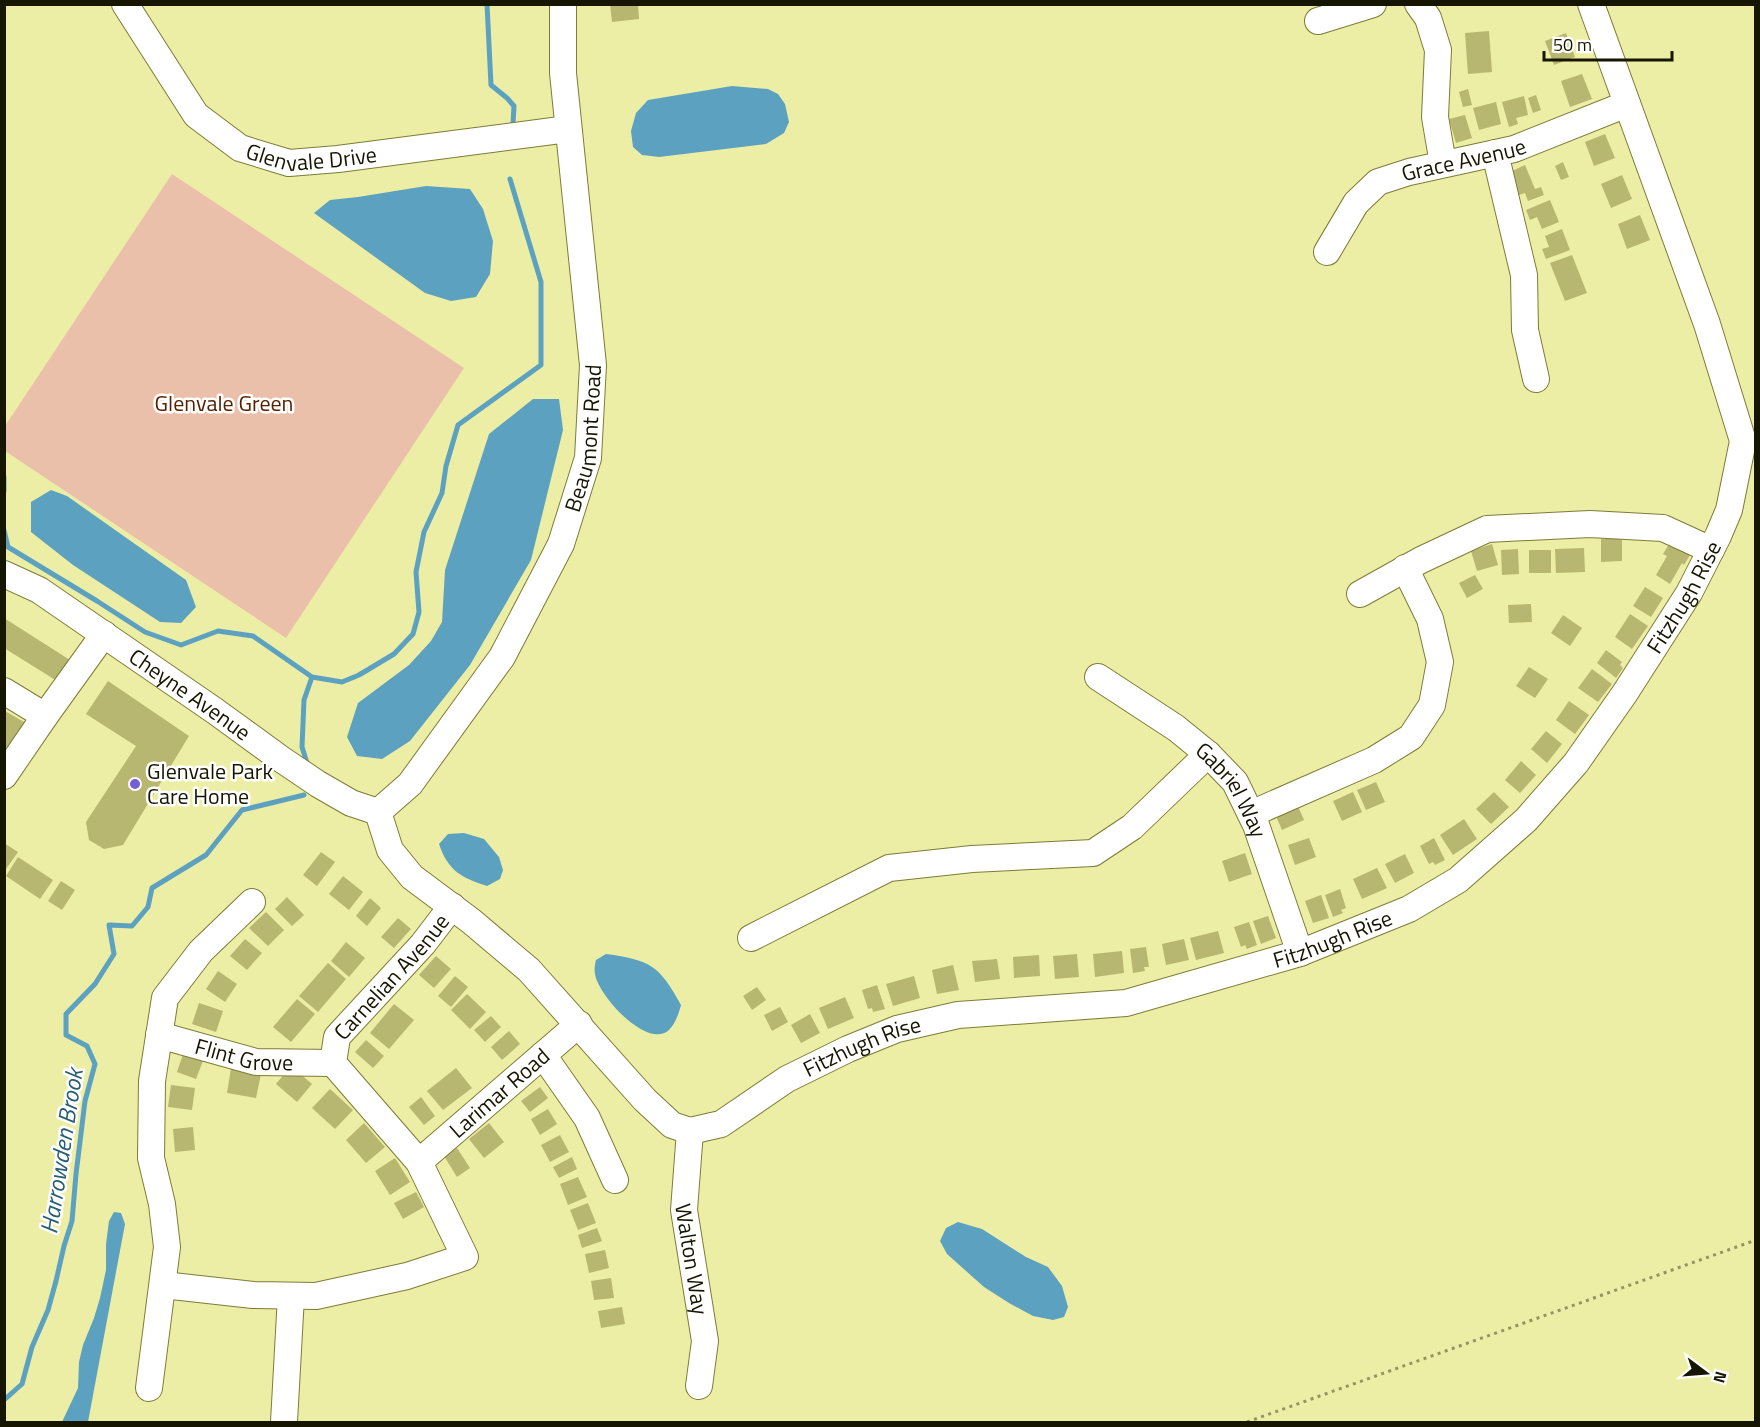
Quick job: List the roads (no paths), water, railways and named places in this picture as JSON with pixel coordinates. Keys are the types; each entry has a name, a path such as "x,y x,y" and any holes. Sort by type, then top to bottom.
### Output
{"street":[{"name":"Glenvale Drive","path":"125,4 196,115 240,148 289,163 338,159 568,129"},
{"name":"Beaumont Road","path":"378,812 410,784 502,657 561,544 588,458 593,364 563,73 563,4"},
{"path":"1418,4 1428,18 1438,50 1435,117 1443,164"},
{"name":"Fitzhugh Rise","path":"690,1131 721,1124 787,1079 848,1049 897,1029 958,1015 1126,1003 1300,953 1409,909 1458,880 1526,820 1576,763 1625,693 1689,593 1729,510 1743,441 1707,324 1591,4"},
{"path":"1318,21 1367,6"},
{"name":"Grace Avenue","path":"1327,252 1356,203 1378,183 1409,172 1514,149 1627,104"},
{"path":"1495,153 1524,275 1525,330 1536,379"},
{"path":"1360,594 1406,568 1487,529 1590,524 1663,528 1711,550"},
{"path":"1251,814 1374,760 1411,737 1432,705 1440,663 1430,620 1406,568"},
{"name":"Cheyne Avenue","path":"4,574 39,590 281,759 351,803 378,812"},
{"path":"4,777 104,634"},
{"name":"Gabriel Way","path":"1098,677 1176,728 1208,754 1235,782 1256,825 1300,953"},
{"path":"4,691 45,716"},
{"path":"751,938 889,868 972,859 1093,853 1132,827 1208,754"},
{"path":"378,812 390,850 412,877 452,906 529,969 645,1100 672,1125 690,1131"},
{"path":"149,1388 167,1247 162,1204 151,1158 153,1081 165,998 201,951 252,902"},
{"name":"Carnelian Avenue","path":"291,1296 316,1296 350,1289 407,1276 465,1257 419,1162 333,1063 337,1037 423,944 452,906"},
{"name":"Larimar Road","path":"419,1162 579,1024"},
{"name":"Flint Grove","path":"159,1035 256,1062 333,1063"},
{"path":"543,1055 587,1118 615,1180"},
{"name":"Walton Way","path":"690,1131 684,1210 705,1341 699,1386"},
{"path":"163,1285 253,1295 291,1296 284,1422"}],"water":[{"path":"732,86 768,89 778,94 785,104 789,122 784,133 766,144 659,157 642,155 633,147 631,131 636,113 648,100"},
{"path":"426,186 470,189 483,209 493,241 490,274 476,297 451,301 425,293 314,213 330,200"},
{"path":"533,399 559,399 563,430 531,560 470,665 410,741 382,759 357,756 347,737 358,703 409,665 431,641 442,622 445,570 489,434"},
{"path":"51,490 67,496 186,580 196,607 181,623 160,622 73,565 31,532 31,502"},
{"path":"464,833 484,839 499,857 503,870 500,879 487,886 463,876 447,861 439,844 448,834"},
{"path":"606,954 643,962 652,967 666,981 681,1005 669,1030 660,1034 649,1033 637,1027 614,1006 598,983 595,972 596,960"},
{"path":"114,1212 121,1213 125,1224 88,1422 62,1422 78,1388 79,1362 100,1298 106,1270 109,1221"},
{"path":"958,1222 982,1229 1026,1257 1048,1267 1062,1286 1068,1307 1064,1317 1053,1320 1033,1316 984,1287 947,1254 940,1241 946,1228"}],"waterway":[{"name":"Harrowden Brook","path":"487,4 491,85 514,106 513,124"},
{"name":"Harrowden Brook","path":"4,530 8,547 145,632 181,645 218,631 253,636 312,677 342,682 359,675 394,654 413,634 419,612 416,572 424,532 442,493 446,466 458,425 541,365 541,282 510,179"},
{"path":"4,477 4,491"},
{"name":"Harrowden Brook","path":"308,766 302,747 304,700 312,677"},
{"name":"Harrowden Brook","path":"4,1400 22,1384 32,1347 48,1310 72,1221 85,1101 95,1064 87,1046 66,1035 66,1014 95,984 114,954 109,925 132,926 148,907 152,888 206,855 242,810 304,795"}],"place":[{"name":"Glenvale Park Care Home","path":"135,784"}],"park label":[{"name":"Glenvale Green","path":"224,403"}]}
